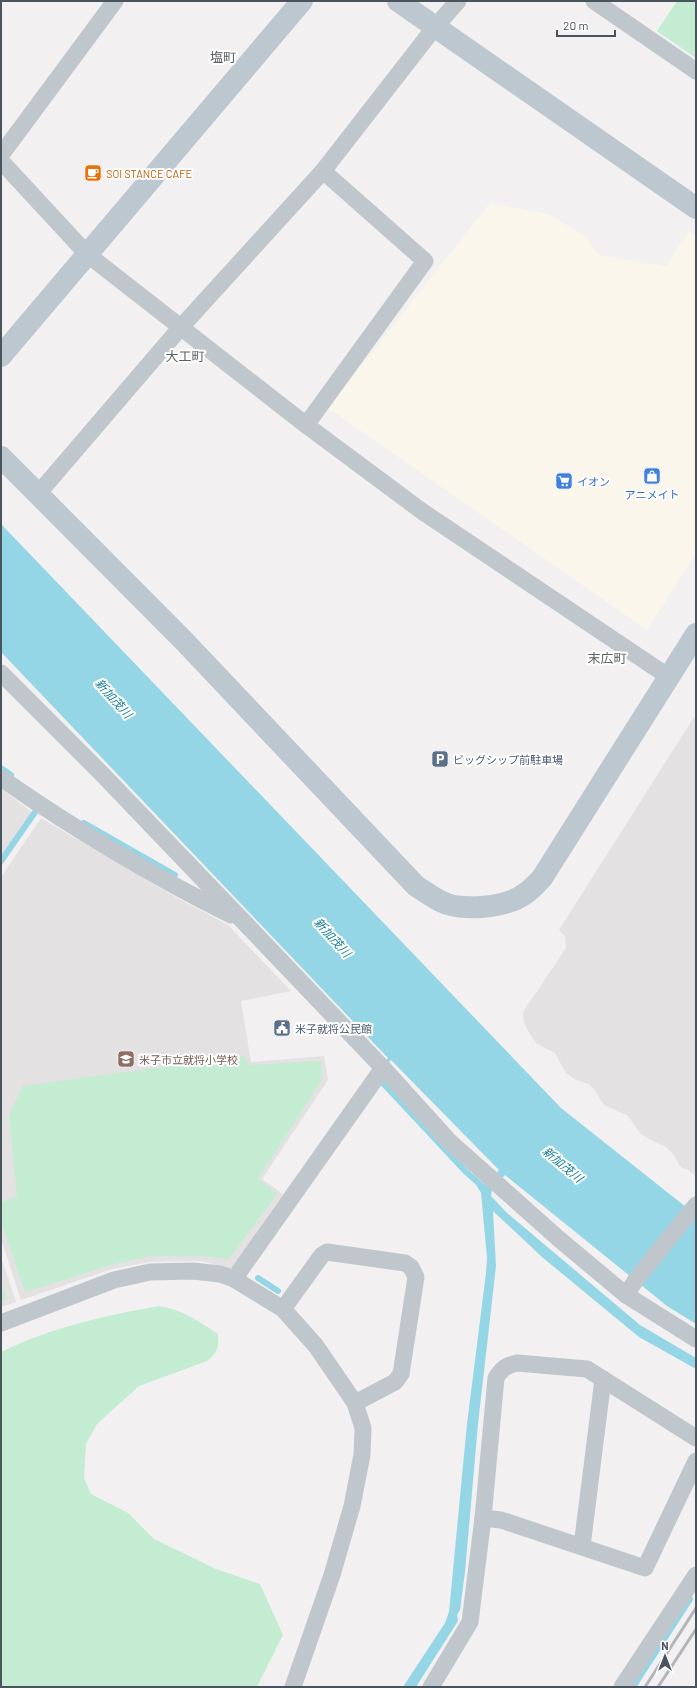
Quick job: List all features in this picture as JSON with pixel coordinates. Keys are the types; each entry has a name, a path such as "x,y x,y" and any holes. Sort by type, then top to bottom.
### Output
{"street":[{"path":"1,155 115,1"},
{"path":"1,356 302,1"},
{"path":"398,1 435,28 696,206"},
{"path":"37,495 181,327 323,171 435,28 458,1"},
{"path":"594,1 696,71"},
{"path":"1,161 87,254 306,425 423,512 669,676"},
{"path":"306,425 425,261 323,171"},
{"path":"1,457 37,495 184,641 416,886 441,902 467,907 489,907 510,901 526,894 542,878 696,634"},
{"path":"1,673 102,774 242,920 383,1068 449,1141 559,1239 626,1295 696,1339"},
{"path":"1,778 44,808 95,840 189,894 242,920"},
{"path":"234,1279 383,1068"},
{"path":"626,1295 637,1278 696,1205"},
{"path":"283,1309 322,1255 327,1252 404,1263 411,1267 416,1277 401,1374 395,1382 355,1403"},
{"path":"1,1323 114,1280 150,1272 193,1271 220,1274 234,1279 283,1309 316,1346 355,1403 363,1428 362,1455 352,1506 332,1575 292,1687"},
{"path":"431,1687 470,1622 483,1518 496,1378 506,1365 517,1363 587,1369 696,1438"},
{"path":"582,1546 602,1379"},
{"path":"483,1518 501,1520 645,1568 696,1461"},
{"path":"622,1687 696,1575"}],"shaded area":[{"name":"イオン","path":"490,203 548,214 585,236 599,255 666,266 689,231 696,235 696,553 647,630 328,408"},
{"path":"696,714 696,1176 687,1169 682,1168 674,1155 666,1147 640,1133 628,1116 604,1105 589,1084 576,1080 566,1073 555,1053 537,1044 531,1036 524,1023 523,1012 566,948 565,936 559,930"},
{"path":"1,789 36,815 1,867"},
{"name":"米子市立就将小学校","path":"41,818 172,895 228,925 291,991 241,1001 251,1062 324,1056 328,1080 262,1179 283,1194 231,1269 202,1261 150,1262 112,1269 21,1300 1,1239 1,877"},
{"path":"1,1257 16,1302 1,1307"}],"green space":[{"path":"677,1 696,1 696,58 657,31"},
{"path":"245,1056 249,1065 321,1061 322,1080 258,1179 277,1194 229,1259 200,1256 150,1256 114,1264 25,1292 1,1221 1,1202 17,1197 9,1114 23,1086"},
{"path":"1,1281 7,1299 1,1301"},
{"path":"160,1306 190,1317 218,1334 216,1352 207,1361 139,1386 97,1424 86,1444 84,1478 91,1494 128,1513 154,1539 216,1569 260,1584 283,1635 257,1687 1,1687 1,1352 58,1329 99,1318"}],"water":[{"name":"新加茂川","path":"1,524 561,1108 696,1215 696,1324 667,1306 505,1175 492,1190 491,1196 507,1213 640,1325 696,1358 696,1369 639,1337 542,1257 493,1211 496,1266 478,1424 465,1572 460,1610 457,1615 458,1621 416,1687 403,1687 445,1623 449,1612 467,1424 487,1258 481,1193 473,1180 476,1179 486,1185 499,1170 391,1060 388,1063 386,1061 388,1058 1,652"}],"waterway":[{"path":"1,768 11,775"},
{"path":"1,861 40,805"},
{"path":"84,823 175,875"},
{"path":"381,1081 466,1172 480,1184"},
{"path":"258,1278 278,1291"},
{"path":"633,1687 690,1599"}],"railway":[{"path":"645,1687 696,1608"},
{"path":"658,1687 696,1629"}],"place":[{"name":"SOI STANCE CAFE","path":"93,173"},
{"name":"アニメイト","path":"652,476"},
{"name":"イオン","path":"564,481"},
{"name":"ビッグシップ前駐車場","path":"440,759"},
{"name":"米子就将公民館","path":"282,1028"},
{"name":"米子市立就将小学校","path":"126,1059"}],"district":[{"name":"塩町","path":"223,57"},
{"name":"大工町","path":"185,356"},
{"name":"末広町","path":"607,658"}]}
